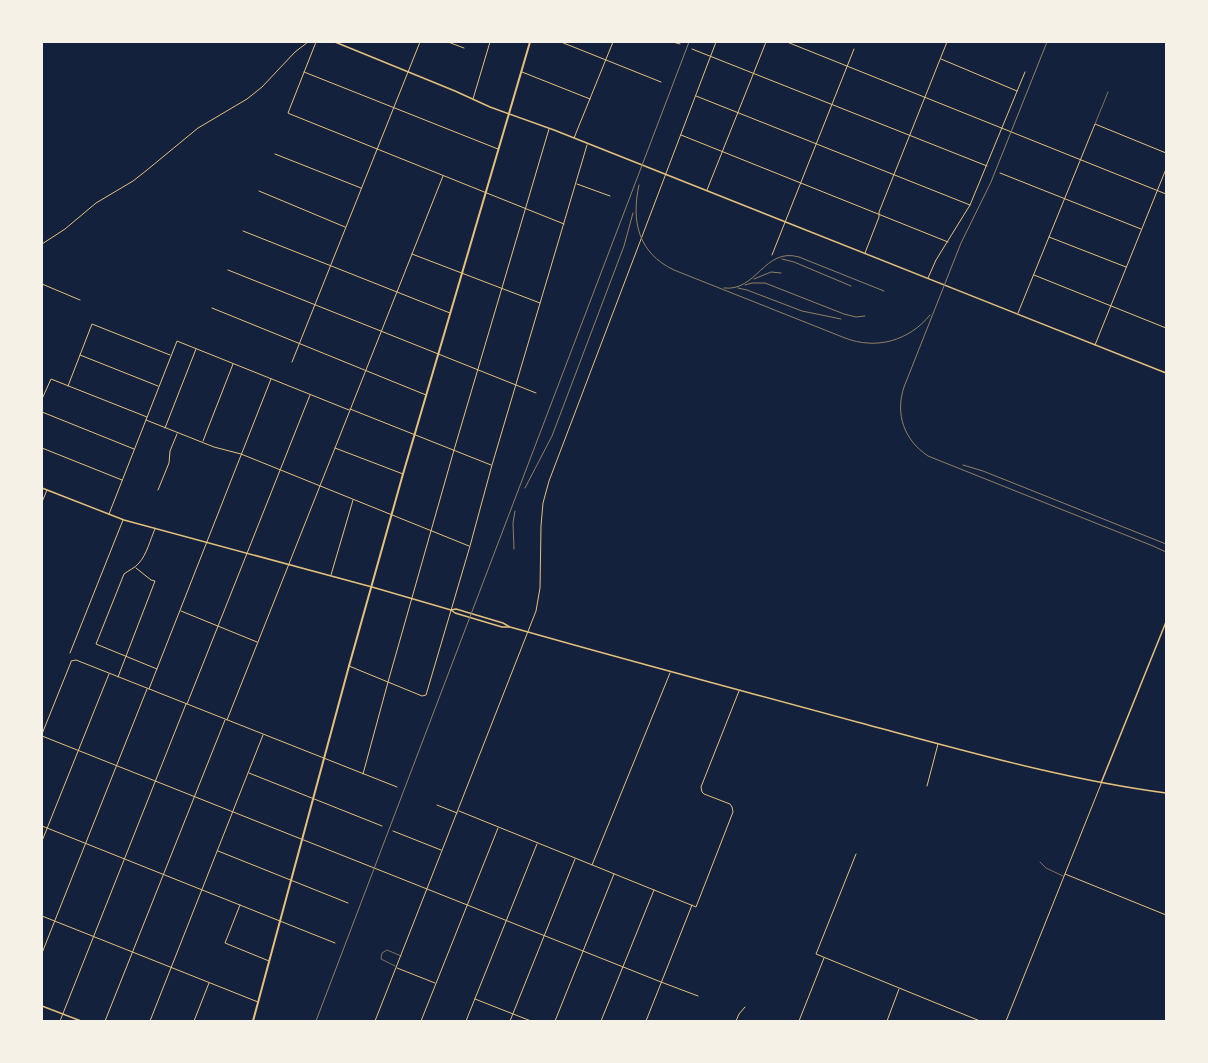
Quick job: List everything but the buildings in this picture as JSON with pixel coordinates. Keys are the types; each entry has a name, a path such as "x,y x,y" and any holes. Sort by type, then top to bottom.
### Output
{"main road":[{"path":"335,42 490,107 588,143 1166,374"},
{"path":"253,1021 349,666 403,474 530,42"},
{"path":"42,488 124,520 412,598 502,627 510,627"},
{"path":"451,610 456,609 503,623 510,627 670,672 938,744 1101,783 1166,793"},
{"path":"1101,783 1166,622"},
{"path":"42,1006 81,1021"}],"street":[{"path":"42,244 65,229 96,203 147,170 198,128 247,99 262,87 295,52 308,42"},
{"path":"316,42 288,113 564,224"},
{"path":"292,362 420,42"},
{"path":"448,42 464,48"},
{"path":"474,99 490,42"},
{"path":"561,42 661,82"},
{"path":"574,138 613,42"},
{"path":"673,42 680,44"},
{"path":"375,1021 536,611 540,588 543,503 549,481 716,42"},
{"path":"707,191 766,42"},
{"path":"787,42 1166,194"},
{"path":"865,254 893,175 947,42"},
{"path":"692,49 832,106 987,166"},
{"path":"772,255 854,49"},
{"path":"940,58 1018,91"},
{"path":"304,72 498,150"},
{"path":"522,72 590,99"},
{"path":"928,279 936,260 970,205 1025,72"},
{"path":"696,96 970,205"},
{"path":"1018,314 1095,124 1166,153"},
{"path":"363,774 454,450 549,128"},
{"path":"681,135 800,184 948,242"},
{"path":"349,666 422,696 426,695 492,465 588,143"},
{"path":"275,154 362,188"},
{"path":"1095,345 1166,169"},
{"path":"1000,173 1142,230"},
{"path":"105,1021 443,176"},
{"path":"576,183 610,196"},
{"path":"259,191 346,227"},
{"path":"243,231 450,313"},
{"path":"1049,236 1127,268"},
{"path":"412,253 540,304"},
{"path":"228,270 536,393"},
{"path":"1033,275 1166,328"},
{"path":"42,284 80,300"},
{"path":"212,308 427,395"},
{"path":"68,386 92,324 171,355"},
{"path":"109,514 176,340 271,379 492,465"},
{"path":"165,428 196,348"},
{"path":"80,355 159,386"},
{"path":"203,442 233,363"},
{"path":"42,399 51,379 147,417"},
{"path":"42,953 157,669 271,379"},
{"path":"60,1021 155,781 219,626 310,394"},
{"path":"42,412 134,449"},
{"path":"146,420 214,447 241,454 470,546"},
{"path":"158,490 169,463 170,451 178,433"},
{"path":"42,448 122,480"},
{"path":"334,448 403,474"},
{"path":"42,502 47,490"},
{"path":"331,576 353,499"},
{"path":"70,654 124,520"},
{"path":"155,528 143,556 135,567 128,570 124,574 96,644 157,669"},
{"path":"118,677 155,581 150,580 135,567"},
{"path":"180,611 257,642"},
{"path":"397,787 76,660 71,661 42,735 467,906 698,996"},
{"path":"592,865 670,672"},
{"path":"42,841 109,673"},
{"path":"437,805 537,843 696,907 733,812 730,804 704,794 701,787 739,691"},
{"path":"150,1021 264,734"},
{"path":"927,786 938,744"},
{"path":"248,773 382,826"},
{"path":"1006,1021 1101,783"},
{"path":"42,826 335,943"},
{"path":"421,1021 498,828"},
{"path":"393,831 442,850"},
{"path":"466,1021 537,843"},
{"path":"218,850 348,903"},
{"path":"856,854 816,954 980,1021"},
{"path":"510,1021 575,859"},
{"path":"555,1021 614,874"},
{"path":"1065,874 1166,915"},
{"path":"601,1021 654,890"},
{"path":"240,905 225,944 269,961"},
{"path":"646,1021 692,905"},
{"path":"42,916 258,1002"},
{"path":"800,1021 825,958"},
{"path":"397,967 436,983"},
{"path":"194,1021 209,982"},
{"path":"887,1021 900,988"},
{"path":"475,999 531,1021"},
{"path":"736,1021 739,1014 745,1007"}],"lane":[{"path":"1095,124 1108,92"},
{"path":"1040,862 1046,868 1064,877"},
{"path":"397,967 381,959 382,953 387,950 401,956"}],"railway":[{"path":"316,1021 689,42"},
{"path":"1047,42 991,182 961,243 904,387 901,397 901,416 907,434 920,450 928,456 1166,552"},
{"path":"639,185 636,211 640,235 652,255 674,270 857,342 880,343 902,337 922,324 930,315"},
{"path":"525,488 552,436 624,246 633,213"},
{"path":"724,288 735,287 745,283 769,263 777,258 787,256 799,257 884,291"},
{"path":"782,259 794,262 851,286"},
{"path":"754,279 771,272 781,273"},
{"path":"745,285 752,283 765,283 844,314 856,317 865,316"},
{"path":"738,288 802,311 841,319"},
{"path":"963,465 983,471 1166,544"},
{"path":"514,549 513,523 515,511"}]}
